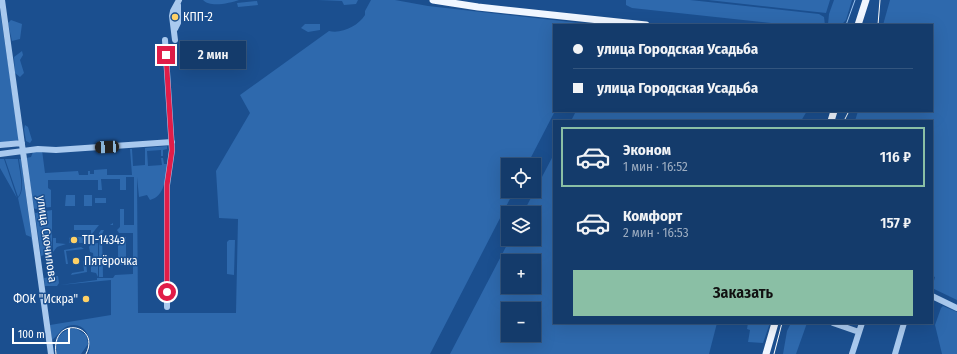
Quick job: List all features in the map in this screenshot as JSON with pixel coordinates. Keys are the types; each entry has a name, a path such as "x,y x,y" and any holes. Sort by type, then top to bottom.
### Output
{"main road":[{"path":"433,0 478,7 637,24"},
{"path":"858,24 866,0"},
{"path":"766,354 775,324"}],"street":[{"name":"улица Скочилова","path":"2,0 52,354"},
{"path":"175,40 175,29 172,16 173,11 179,2"},
{"path":"165,40 172,142 167,185 167,307"},
{"path":"0,145 22,142"},
{"path":"0,154 23,151 172,142"},
{"path":"933,296 957,308"},
{"path":"836,324 859,332"},
{"path":"852,354 862,324"},
{"path":"895,354 904,324"}],"shaded area":[{"path":"203,0 239,0 210,4"},
{"path":"318,0 358,0 356,4 344,5 342,1"},
{"path":"371,0 395,0 428,6 589,24 553,24 553,112 554,112 531,158 501,158 501,198 510,198 506,206 501,206 501,216 430,354 88,354 90,343 87,333 80,326 74,325 65,327 52,340 50,325 111,315 111,280 60,285 97,280 97,278 113,278 115,275 133,274 133,233 119,233 117,230 120,227 120,209 124,209 124,225 134,225 134,177 126,177 126,190 120,190 120,179 101,179 102,190 98,190 98,180 48,180 48,188 51,190 51,207 35,209 26,158 31,157 33,152 42,150 45,173 78,171 79,175 88,175 88,171 90,171 90,174 94,174 94,170 107,169 107,175 132,175 130,149 132,149 133,166 145,165 145,148 167,146 167,149 163,150 163,156 161,156 161,150 147,151 148,166 162,165 161,158 163,158 164,164 167,164 164,186 159,195 150,200 147,195 139,197 137,177 138,313 236,313 238,219 219,218 216,171 250,113 240,95 329,31 334,32 344,30 354,26 365,15 365,11"},
{"path":"626,0 690,0 819,14 824,17 825,24 771,23 632,8 626,5"},
{"path":"708,0 830,0 826,13"},
{"path":"834,0 852,0 846,20 842,24 828,24 829,14"},
{"path":"890,0 957,0 957,300 933,288 935,277 933,276 933,120 855,120 858,112 933,112 933,24 883,24"},
{"path":"257,1 258,5 238,7 237,3"},
{"path":"0,10 19,139 17,141 0,143"},
{"path":"11,20 22,24 20,39 12,41 8,23"},
{"path":"305,24 320,24 320,30 308,32 301,28"},
{"path":"22,51 23,55 20,60 24,73 20,77 15,73 14,57"},
{"path":"576,112 806,112 802,120 572,120"},
{"path":"25,125 28,127 32,140 30,143 26,141 24,129"},
{"path":"553,156 553,324 717,324 709,354 450,354 501,256 501,294 541,294 541,254 502,254 506,246 541,246 541,206 527,206 531,198 541,198 541,179"},
{"path":"0,159 4,159 17,198 0,168"},
{"path":"5,159 18,159 21,189 18,197"},
{"path":"19,159 21,159 34,254 31,237 26,235 18,198 22,190"},
{"path":"66,195 75,195 75,206 65,206"},
{"path":"84,195 92,195 92,206 84,206"},
{"path":"95,198 106,198 106,203 95,203"},
{"path":"52,210 52,252 41,256 35,213"},
{"path":"74,225 99,225 91,235 91,230 74,230"},
{"path":"101,230 104,230 102,234 103,277 99,277 99,233"},
{"path":"86,237 88,239 85,243 79,243 77,238 71,239 71,242 69,243 69,238"},
{"path":"118,237 126,237 126,265 118,265"},
{"path":"53,238 56,238 56,243 66,244 57,247 53,252"},
{"path":"229,240 235,240 234,275 227,274 227,242"},
{"path":"98,243 98,277 96,273 91,272 91,264 94,262 93,253 90,252 89,247 91,244"},
{"path":"81,247 84,249 66,251 68,264 66,264 64,250"},
{"path":"83,261 86,261 87,272 71,275 72,273 84,271"},
{"path":"58,276 59,283 57,286 45,286 44,278"},
{"path":"943,306 957,312 957,354 942,354 935,325"},
{"path":"748,324 770,324 763,343 748,342 750,330 747,329"},
{"path":"790,324 807,324 796,354 783,354 787,331"},
{"path":"69,329 77,329 86,335 88,344 81,354 57,354 56,340 62,333"}],"waterway":[{"path":"846,24 855,0"}],"tram line":[{"path":"878,24 880,0"},
{"path":"844,120 848,112"},
{"path":"774,354 782,324"},
{"path":"56,354 56,341 60,333 67,329 75,328 82,330 87,336 89,344 86,354"}],"place":[{"name":"КПП-2","path":"175,17"},
{"name":"ТП-1434э","path":"74,240"},
{"name":"Пятёрочка","path":"76,261"},
{"name":"ФОК \"Искра\"","path":"86,299"}],"route":[{"path":"166,55 172,150 167,178 167,292"}]}
